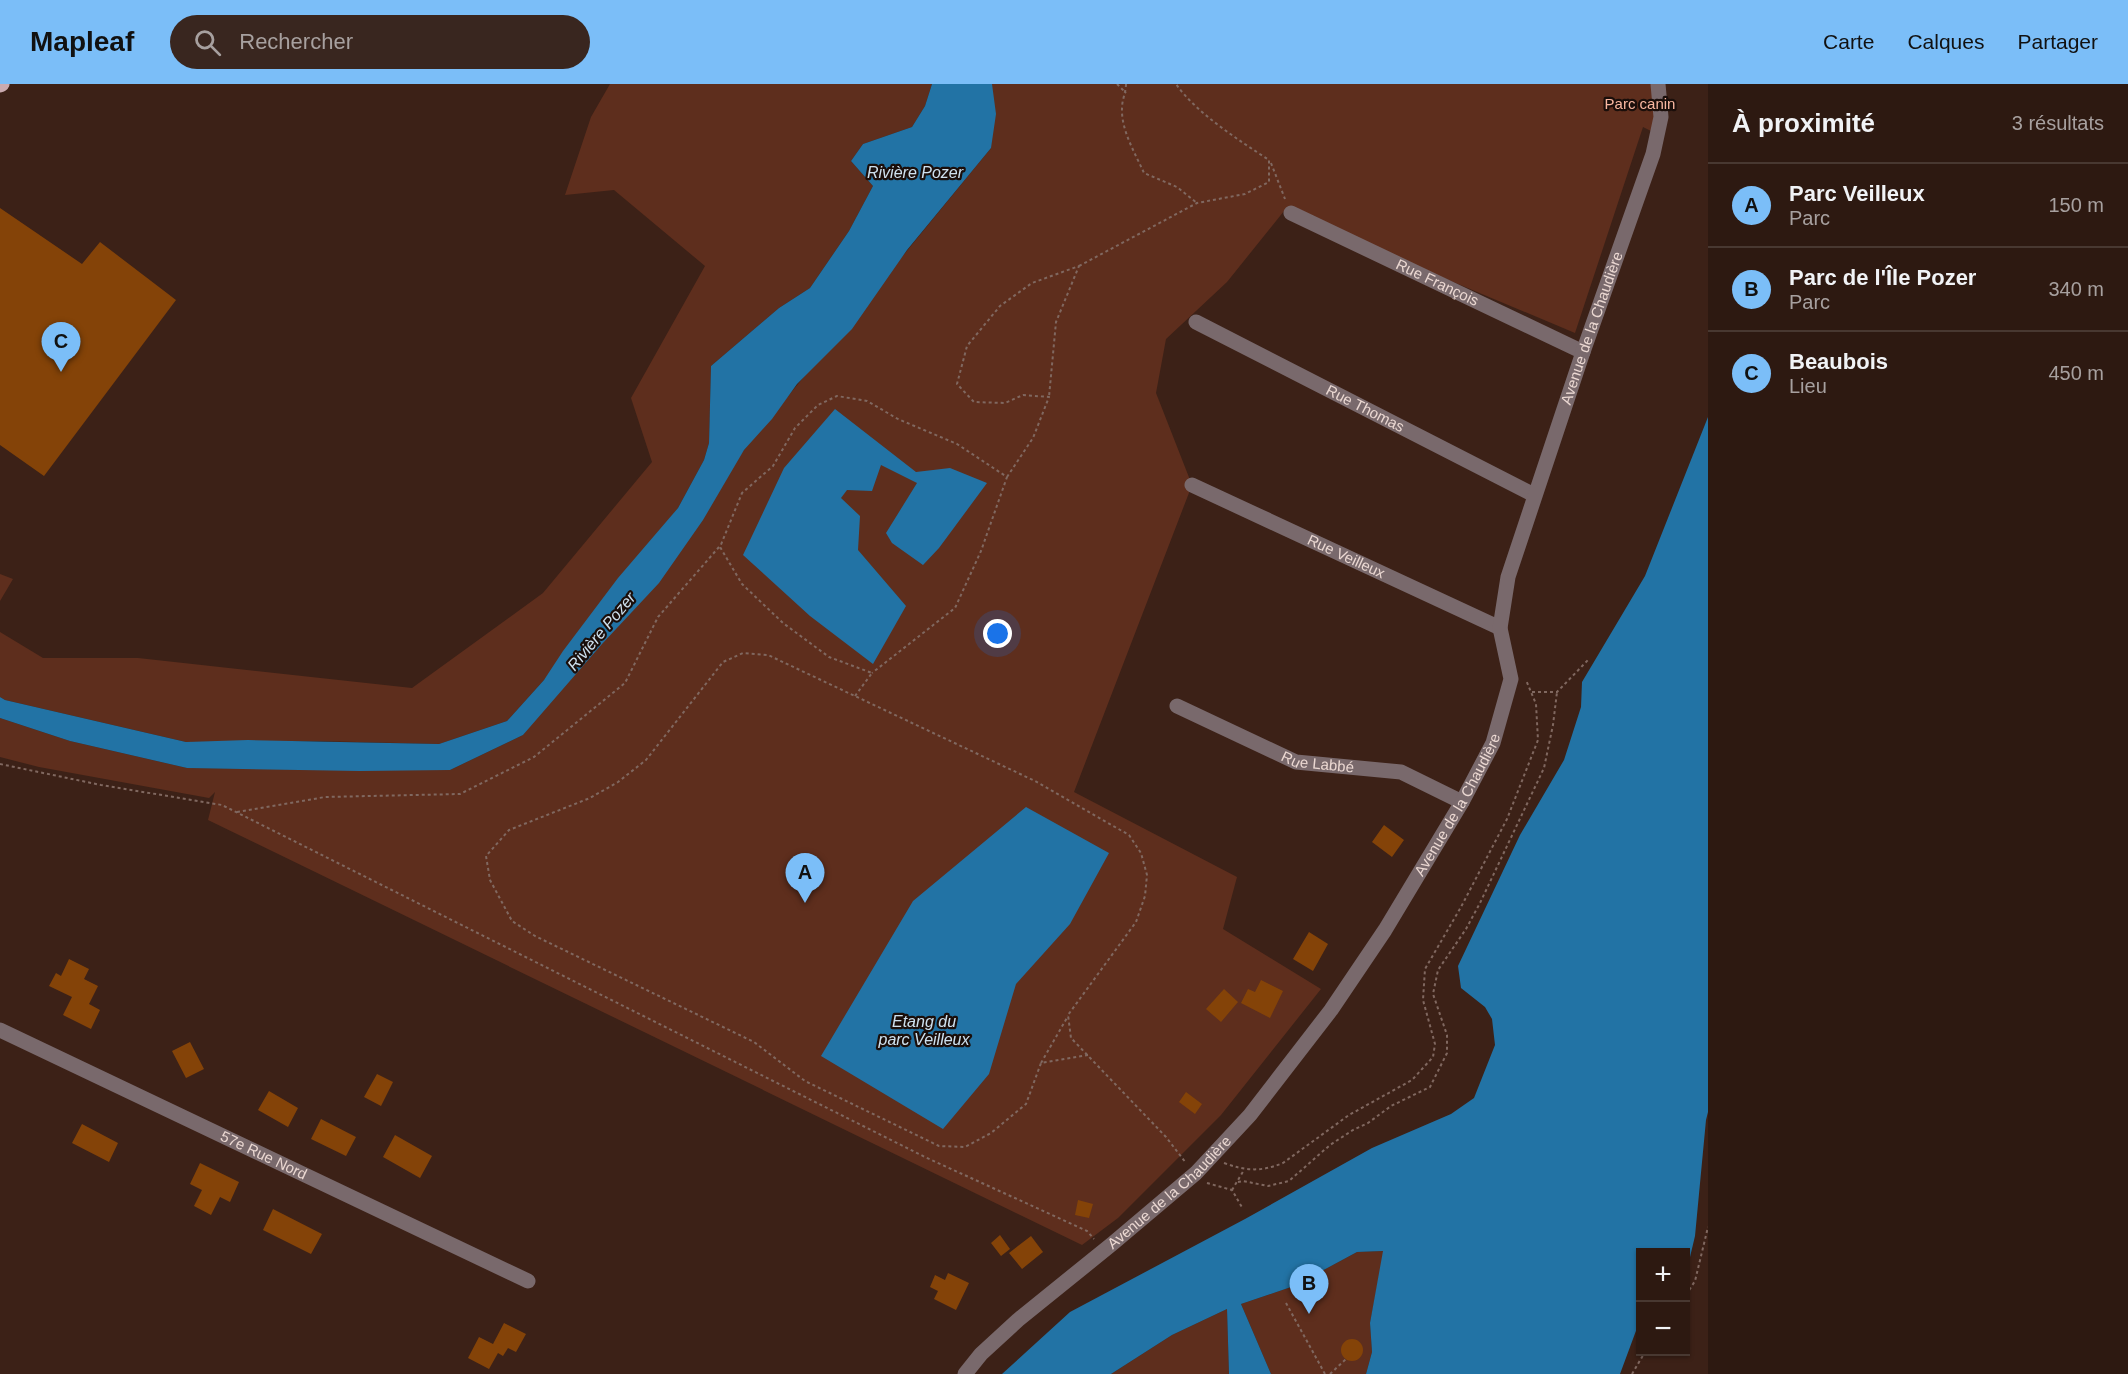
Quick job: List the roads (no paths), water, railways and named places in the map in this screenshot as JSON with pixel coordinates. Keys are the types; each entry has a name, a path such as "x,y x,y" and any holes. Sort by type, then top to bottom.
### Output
{"street":[{"name":"Avenue de la Chaudière","path":"965,1374 981,1354 1018,1320 1196,1173 1250,1114 1337,1002 1385,930 1493,743 1511,679 1500,628 1509,577 1534,495 1653,154 1661,117 1658,84"},
{"name":"Rue François","path":"1291,213 1583,352"},
{"name":"Rue Thomas","path":"1196,322 1534,495"},
{"name":"Rue Veilleux","path":"1192,485 1500,628"},
{"name":"Rue Labbé","path":"1177,706 1296,762 1401,772 1461,802"},
{"name":"57e Rue Nord","path":"0,1030 528,1281"}],"water":[{"name":"Rivière Pozer","path":"932,84 992,84 996,114 991,148 907,250 852,329 797,384 772,419 744,450 703,520 659,583 602,644 523,735 450,770 187,768 70,741 0,718 0,697 186,742 248,740 439,744 507,721 544,680 618,578 678,508 704,460 709,443 711,366 779,308 810,288 849,231 873,186 851,161 863,144 912,127 925,106"},
{"path":"835,409 916,472 950,468 987,483 939,548 923,565 892,543 886,533 917,483 881,465 872,491 847,490 841,498 860,516 858,550 906,606 873,664 810,616 743,555 784,468"},
{"path":"1708,417 1708,1112 1695,1236 1690,1257 1690,1248 1636,1248 1636,1331 1620,1374 1366,1374 1372,1352 1370,1323 1383,1251 1357,1252 1294,1286 1241,1304 1271,1374 1229,1374 1227,1309 1172,1335 1111,1374 1002,1374 1070,1312 1372,1148 1451,1114 1474,1098 1495,1045 1492,1019 1485,1007 1461,988 1458,966 1520,835 1564,760 1581,707 1582,682 1645,576"},
{"name":"Etang du parc Veilleux","path":"1026,807 1109,853 1070,924 1016,984 989,1074 943,1129 821,1056 913,901"}],"place":[{"name":"Beaubois","path":"61,372"},
{"name":"Parc Veilleux","path":"805,903"},
{"name":"Parc de l'Île Pozer","path":"1309,1314"}],"park label":[{"name":"Parc canin","path":"1640,104"}]}
